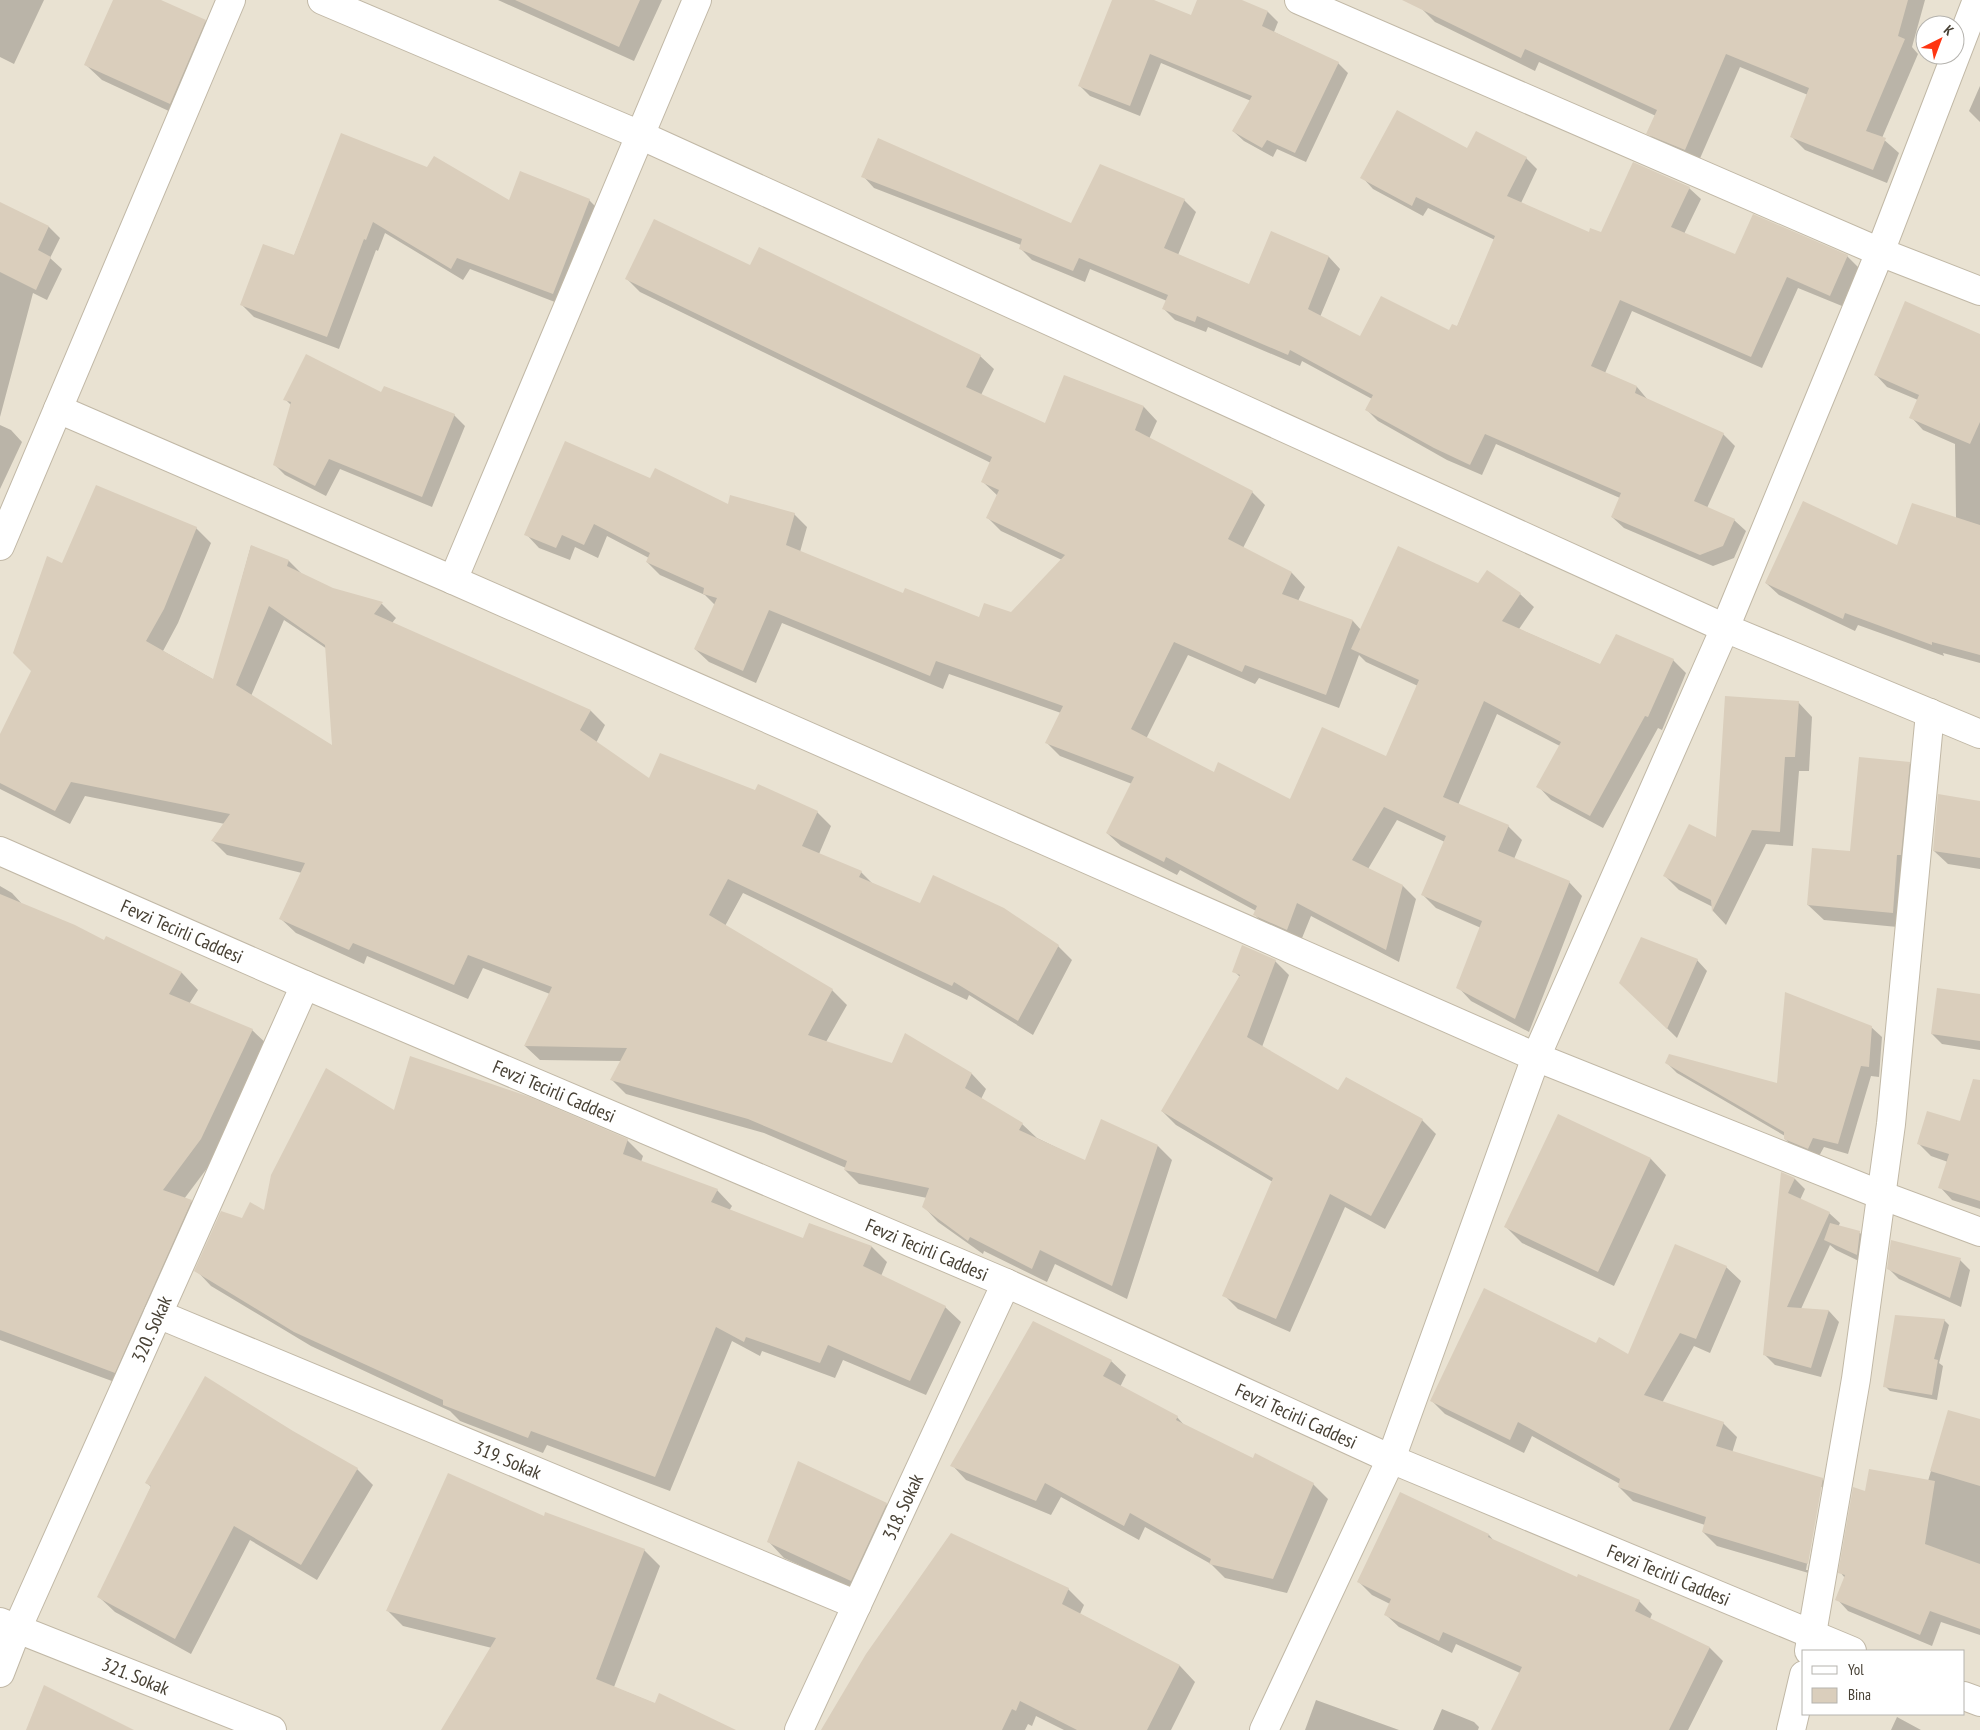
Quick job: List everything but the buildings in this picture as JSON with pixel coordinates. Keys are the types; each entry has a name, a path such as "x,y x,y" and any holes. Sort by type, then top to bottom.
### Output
{"street":[{"path":"0,546 231,0"},
{"path":"322,0 640,135 1725,628 1980,734"},
{"path":"453,580 697,0"},
{"path":"1299,0 1880,252 1980,291"},
{"path":"1264,1730 1391,1459 1536,1057 1725,628 1880,252 1976,0"},
{"path":"58,409 453,580 1536,1057 1881,1195 1980,1232"},
{"path":"1811,1644 1856,1379 1892,1115 1930,713"},
{"name":"Fevzi Tecirli Caddesi","path":"0,851 304,985 1006,1284 1391,1459 1811,1644 1846,1650"},
{"name":"320. Sokak","path":"0,1673 8,1626 158,1314 304,985"},
{"name":"318. Sokak","path":"799,1730 1006,1284"},
{"name":"319. Sokak","path":"158,1314 857,1605"},
{"name":"321. Sokak","path":"8,1626 272,1730"},
{"path":"1791,1730 1802,1683"},
{"path":"1965,1696 1980,1702"}],"shaded area":[{"path":"0,0 1980,0 1980,1730 0,1730"}]}
